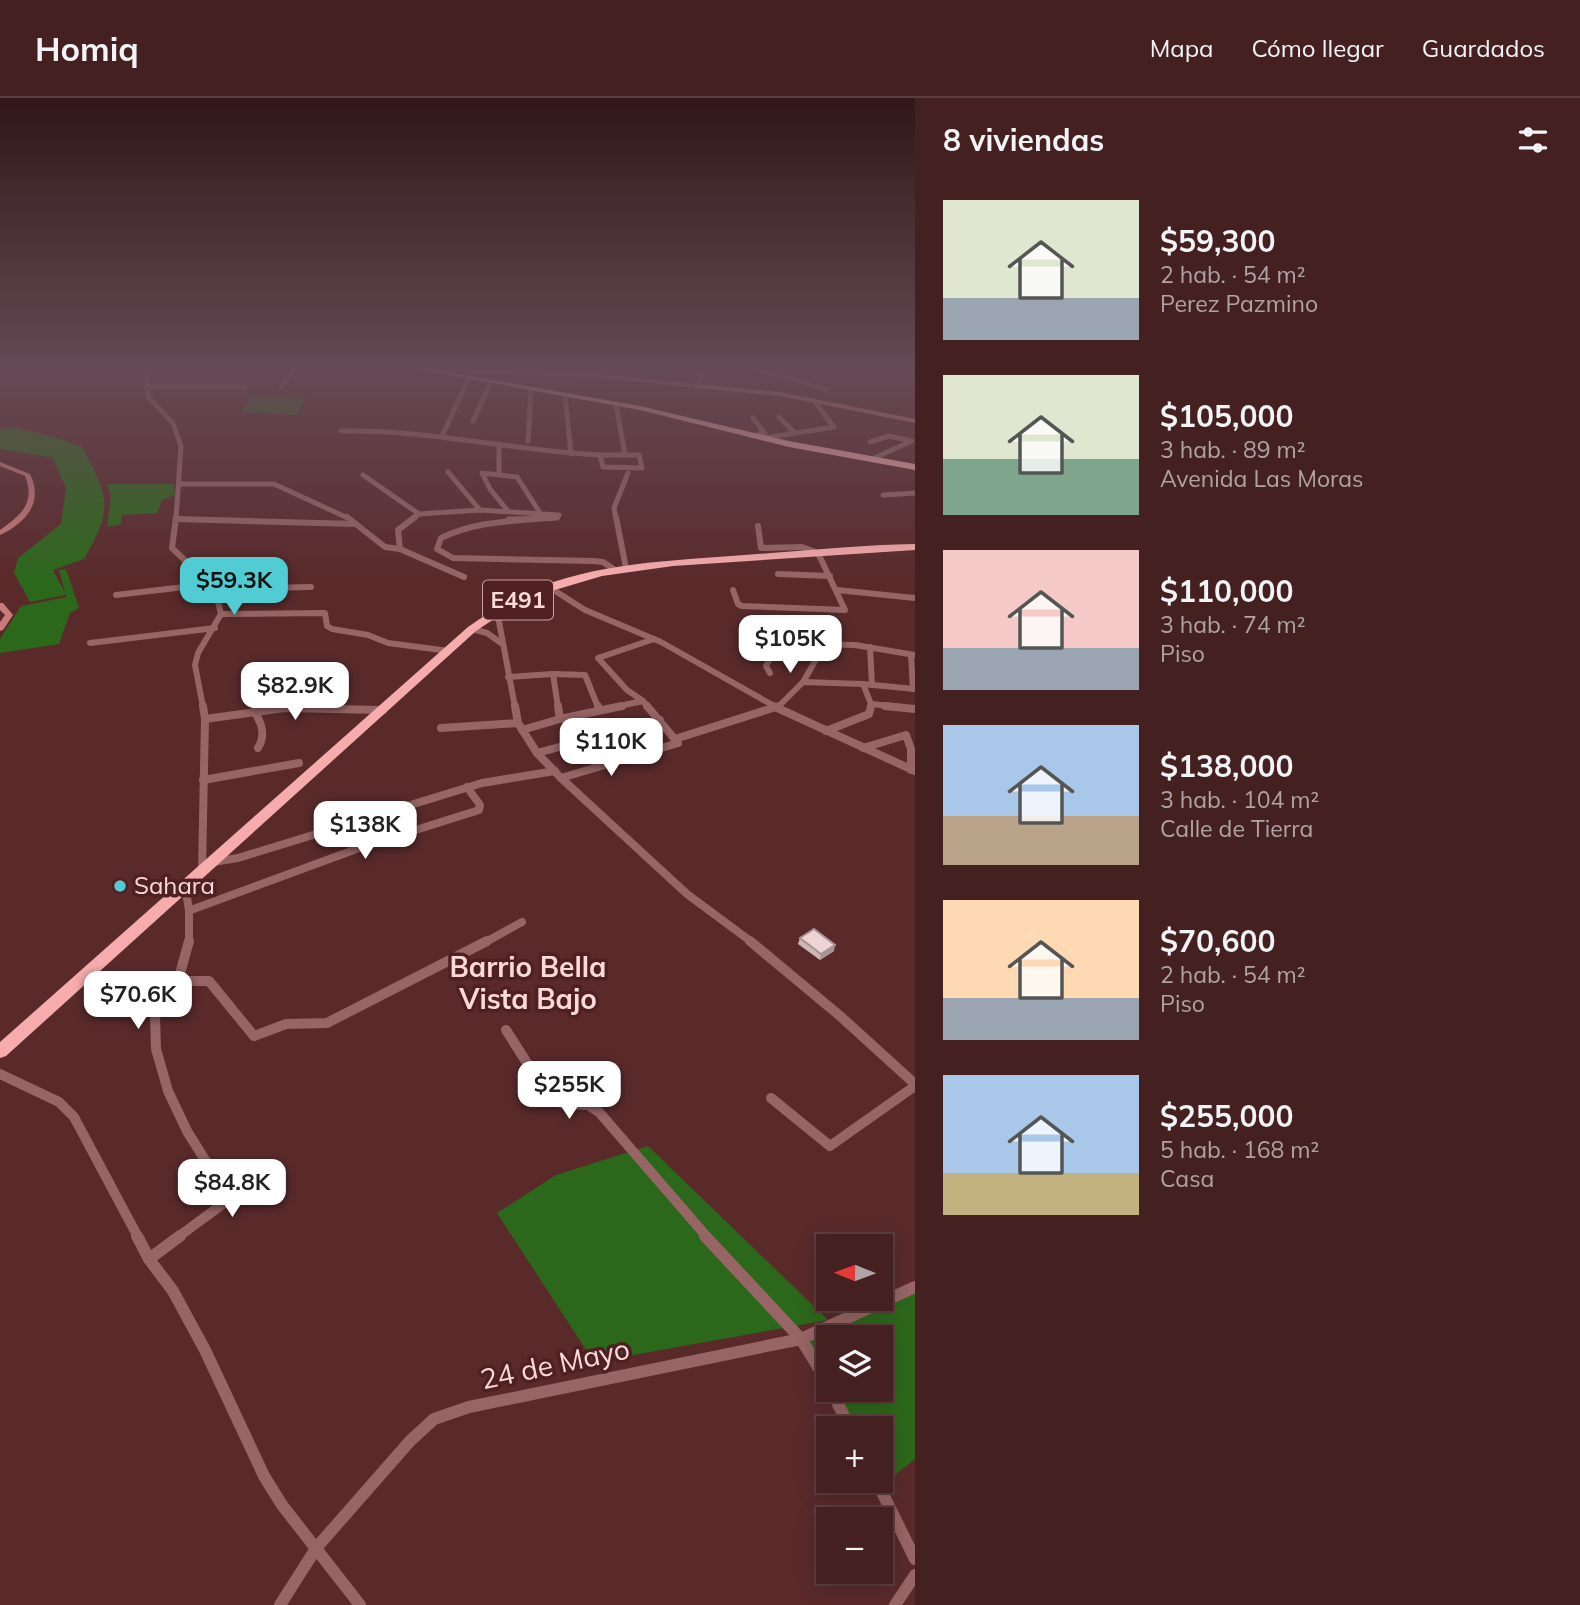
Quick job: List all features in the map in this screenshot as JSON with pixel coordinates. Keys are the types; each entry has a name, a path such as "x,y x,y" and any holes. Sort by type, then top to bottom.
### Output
{"highway":[{"path":"766,438 915,467"},
{"name":"E491","path":"0,1052 472,629 497,611 549,587 620,569 818,552 915,547"}],"main road":[{"path":"0,464 28,475 34,486 34,497 27,512 0,533"},
{"path":"0,605 9,615 0,628"}],"street":[{"path":"178,438 181,446 180,484 172,548 212,586 220,614 215,628 195,659 205,719 203,780 207,867 482,783 558,775 678,743 643,701 627,690 598,658 654,639"},
{"path":"459,438 570,454 639,454 642,468 603,467 600,455"},
{"path":"569,438 570,454"},
{"path":"622,438 625,455"},
{"path":"870,442 882,438"},
{"path":"872,459 914,441"},
{"path":"499,444 499,474"},
{"path":"448,472 480,510"},
{"path":"400,549 398,530 419,514 480,510 540,513 560,516 519,517 467,527 441,538 437,549 453,558 594,561 620,569 614,508 628,473"},
{"path":"508,511 481,474 518,478 540,513"},
{"path":"363,475 419,514"},
{"path":"180,484 270,483 343,514 385,547 400,549 464,578"},
{"path":"883,495 915,493"},
{"path":"177,519 356,524"},
{"path":"733,590 738,604 742,606 845,610 818,552 802,547 761,548 758,526"},
{"path":"778,575 830,576"},
{"path":"116,595 212,586 311,587"},
{"path":"549,587 585,610 654,639 777,708 863,748 913,770 911,736 893,737 863,748"},
{"path":"837,590 915,598"},
{"path":"497,611 520,727 537,753 687,894 779,964 915,1085 830,1146 771,1098"},
{"path":"220,614 325,613 327,626 332,629 368,635 388,643 449,651"},
{"path":"90,643 215,628"},
{"path":"472,629 487,633 502,643"},
{"path":"762,643 870,647 913,655 914,689 803,682"},
{"path":"770,673 766,666 778,644"},
{"path":"675,739 777,708 803,682 825,644"},
{"path":"870,647 872,685"},
{"path":"509,677 577,673 585,675 599,709"},
{"path":"552,674 560,719"},
{"path":"826,731 869,714 872,704 863,684"},
{"path":"441,728 520,727 643,701"},
{"path":"872,704 915,709"},
{"path":"205,719 254,711 309,707 383,710"},
{"path":"254,711 259,718 263,736 258,748"},
{"path":"537,753 660,720"},
{"path":"203,780 299,763"},
{"path":"191,910 362,847 479,810 481,805 467,787"},
{"path":"149,1259 235,1195 235,1191 206,1161 172,1098 153,1043 155,1016 178,981 188,948 191,910 185,886"},
{"path":"178,981 209,981 254,1036 286,1024 327,1023 427,974 522,922"},
{"path":"506,1030 536,1077 559,1100 568,1106 584,1104 596,1109 801,1339 816,1363"},
{"path":"0,1074 68,1108 149,1259 173,1291 205,1350 264,1476 282,1505 317,1547 359,1605"},
{"name":"24 de Mayo","path":"280,1605 317,1547 410,1441 435,1419 470,1406 801,1339 915,1287"},
{"path":"882,1493 915,1559"},
{"path":"895,1605 915,1575"}],"green space":[{"path":"0,438 59,438 82,447 102,491 104,514 84,559 53,570 65,593 59,570 66,569 79,608 70,613 59,644 0,653 0,639 21,606 67,597 66,595 30,602 14,573 18,558 61,524 66,488 53,458 0,449"},
{"path":"107,484 173,484 175,495 162,500 157,513 122,515 121,524 107,527 111,495"},
{"path":"648,1146 828,1320 594,1362 497,1213 556,1175"},
{"path":"915,1287 915,1459 893,1476 893,1416 849,1416 842,1402 893,1402 893,1325 836,1325 865,1311 893,1311 893,1298"},
{"path":"816,1335 816,1355 807,1339"}],"building":[{"path":"814,929 835,945 821,954 800,938"}],"place":[{"name":"Sahara","path":"120,886"}],"district":[{"name":"Barrio Bella Vista Bajo","path":"528,983"}]}
